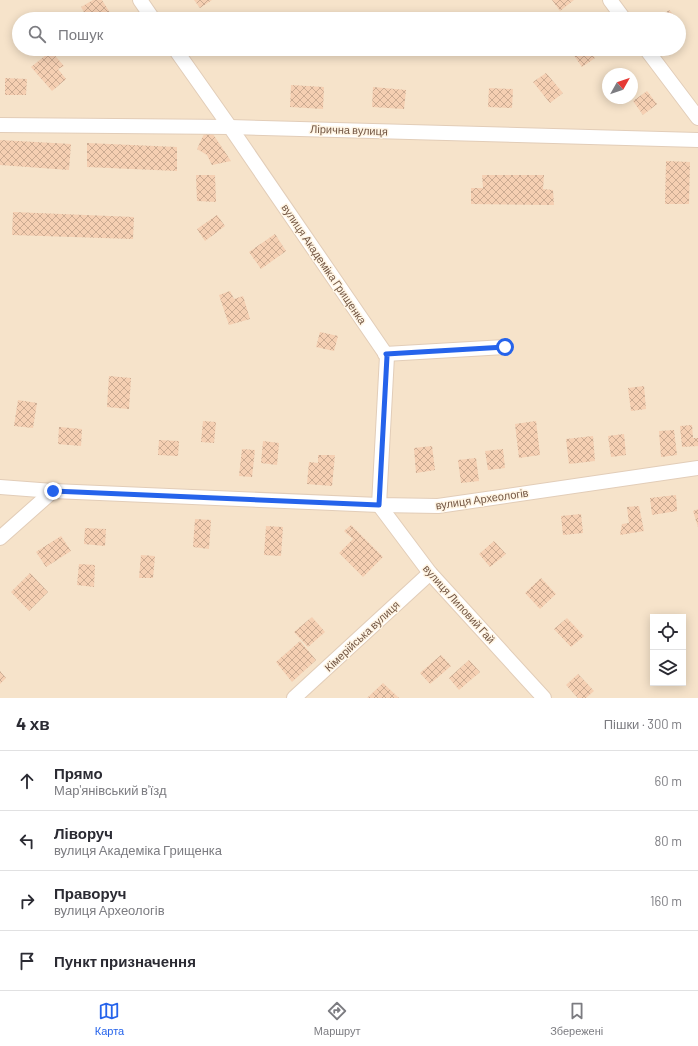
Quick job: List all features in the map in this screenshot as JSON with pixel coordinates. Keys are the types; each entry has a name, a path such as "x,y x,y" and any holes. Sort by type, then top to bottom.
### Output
{"street":[{"path":"140,0 148,12"},
{"path":"610,0 619,12"},
{"name":"вулиця Академіка Грищенка","path":"180,56 385,354"},
{"path":"651,56 698,118"},
{"name":"Лірична вулиця","path":"0,125 230,127 698,140"},
{"path":"379,505 387,356 385,354 505,347"},
{"name":"вулиця Археологів","path":"0,487 53,491 379,505 438,506 698,468"},
{"path":"0,538 53,491"},
{"name":"вулиця Липовий Гай","path":"379,505 430,573 544,698"},
{"name":"Кімерійська вулиця","path":"294,698 430,573"}],"shaded area":[{"path":"0,0 698,0 698,698 0,698"}],"building":[{"path":"93,0 102,0 110,12 84,12 81,7"},
{"path":"194,0 212,0 200,8"},
{"path":"552,0 574,0 560,11"},
{"path":"45,56 55,56 64,66 58,69 66,79 52,91 31,67"},
{"path":"574,56 593,56 595,58 582,67"},
{"path":"546,73 563,93 550,103 533,82"},
{"path":"5,78 27,79 26,95 5,95"},
{"path":"291,85 324,87 323,109 290,107"},
{"path":"373,87 406,90 404,109 372,107"},
{"path":"489,88 513,89 512,108 488,107"},
{"path":"647,91 657,104 643,115 635,104 638,104 638,97"},
{"path":"204,134 213,134 231,161 212,165 207,155 197,149"},
{"path":"0,140 71,144 69,170 0,165"},
{"path":"87,143 177,147 177,171 87,167"},
{"path":"666,161 690,162 689,204 665,204"},
{"path":"196,175 215,175 216,202 197,201"},
{"path":"482,175 544,175 543,189 553,190 554,205 471,204 471,188 483,188"},
{"path":"13,212 134,217 133,239 12,235"},
{"path":"217,215 225,226 205,241 197,229"},
{"path":"275,234 286,251 261,269 249,252"},
{"path":"230,291 234,299 243,296 250,319 229,325 219,295"},
{"path":"320,332 338,336 334,351 316,347"},
{"path":"109,376 131,378 129,409 107,407"},
{"path":"644,386 646,409 631,411 628,388"},
{"path":"18,400 37,403 33,428 14,426"},
{"path":"203,421 216,422 214,443 201,442"},
{"path":"536,421 540,455 519,458 515,424"},
{"path":"692,425 693,438 698,438 698,446 682,447 680,426"},
{"path":"59,427 82,429 81,446 58,444"},
{"path":"674,430 677,455 661,457 659,431"},
{"path":"624,434 626,455 611,457 608,436"},
{"path":"593,436 595,461 569,464 566,439"},
{"path":"159,440 179,441 178,456 158,455"},
{"path":"263,441 279,443 277,465 261,463"},
{"path":"432,446 435,470 416,473 414,448"},
{"path":"242,449 255,450 252,477 239,476"},
{"path":"503,449 505,468 488,470 485,451"},
{"path":"318,455 335,455 332,486 307,484 309,462 318,463"},
{"path":"476,458 479,481 461,483 458,460"},
{"path":"676,495 677,511 652,515 650,498"},
{"path":"639,506 644,531 620,535 622,524 629,523 627,507"},
{"path":"698,509 698,527 693,511"},
{"path":"581,514 583,533 563,535 561,516"},
{"path":"195,519 211,520 209,549 193,547"},
{"path":"351,525 383,557 363,577 339,553 353,539 344,531"},
{"path":"266,526 283,527 281,556 264,555"},
{"path":"85,528 106,529 105,546 84,544"},
{"path":"61,536 71,551 46,567 36,552"},
{"path":"494,541 506,554 490,567 479,554"},
{"path":"141,555 155,556 153,578 139,578"},
{"path":"79,564 95,565 94,587 77,585"},
{"path":"30,573 48,592 29,611 11,592"},
{"path":"541,578 556,594 540,609 525,593"},
{"path":"312,617 325,632 308,647 294,632"},
{"path":"567,618 584,636 571,647 554,629"},
{"path":"300,641 316,660 292,682 276,662"},
{"path":"441,655 451,666 430,684 420,673"},
{"path":"469,660 480,672 459,690 449,678"},
{"path":"0,671 6,678 0,684"},
{"path":"578,674 594,691 586,698 578,698 566,685"},
{"path":"383,683 399,698 367,698"}],"route":[{"path":"53,491 379,505 386,354 505,347"}]}
